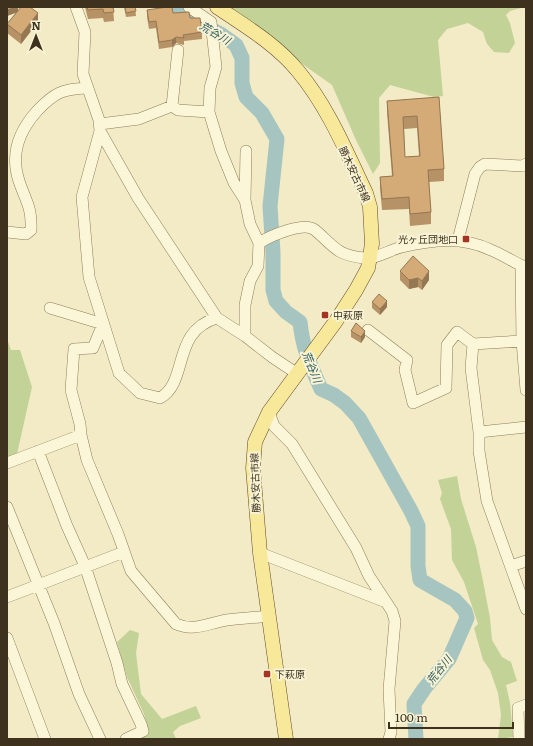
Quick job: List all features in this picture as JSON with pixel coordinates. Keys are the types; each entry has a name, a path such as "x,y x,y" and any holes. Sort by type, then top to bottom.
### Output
{"main road":[{"name":"勝木安古市線","path":"217,7 264,39 298,70 323,106 366,193 372,221 371,258 356,290 336,321 314,348 269,412 255,442 253,453 253,474 260,553 286,739"}],"street":[{"path":"76,7 85,32 83,74 87,88 99,120 100,128 138,198 217,318 245,336 272,357 298,370"},
{"path":"189,7 211,22 216,67 210,88 209,112 221,151 234,183 245,200"},
{"path":"172,106 178,50"},
{"path":"7,232 26,234 31,230 31,210 18,179 15,153 18,138 26,124 50,96 68,89 87,88"},
{"path":"100,128 139,119 172,106"},
{"path":"172,106 178,110 209,112"},
{"path":"100,128 82,197 89,277 119,373 123,379 140,393 160,398 167,394 177,373 181,356 194,331 206,321 217,318"},
{"path":"245,336 245,304 250,280 258,266 259,243 250,224 245,200 246,151"},
{"path":"458,240 475,174 480,167 485,164 522,166 526,164"},
{"path":"259,243 268,237 302,226 315,229 335,250 345,254 371,258 397,248 432,240 458,240 491,250 523,267 522,341 526,390"},
{"path":"50,308 103,324"},
{"path":"103,324 93,348 74,349 71,390 87,460 131,570 176,624 185,628 198,628 226,620 268,616"},
{"path":"368,330 407,360 405,370 413,403 446,388 447,345 457,332 473,344 522,341"},
{"path":"473,344 471,368 479,432 479,451 487,501 526,609"},
{"path":"269,412 274,426 292,444 356,548 369,576 392,611 395,621 389,689 390,739"},
{"path":"479,432 526,426"},
{"path":"7,463 81,435"},
{"path":"38,451 67,526 85,566 117,663 122,684 141,724 142,730 126,739"},
{"path":"7,507 54,623 79,694 100,739"},
{"path":"7,597 124,552"},
{"path":"260,553 387,602"},
{"path":"511,566 526,561"},
{"path":"7,638 45,739"},
{"path":"519,739 518,708 526,705"}],"green space":[{"path":"229,7 525,7 510,11 506,15 510,23 515,43 509,53 494,52 487,44 483,32 468,23 447,29 438,40 443,96 434,97 390,85 379,98 380,163 373,174 356,140 332,85 301,63 259,27"},
{"path":"7,339 11,350 20,350 32,387 17,454 10,462 7,457"},
{"path":"457,476 461,499 476,547 490,618 492,640 502,657 511,662 517,681 506,685 510,703 513,737 498,739 501,715 498,693 490,670 483,660 474,628 478,624 464,582 452,560 451,529 440,499 442,493 438,480"},
{"path":"130,630 139,633 136,653 141,694 162,719 196,706 201,718 180,726 173,732 176,739 140,739 148,730 144,714 127,677 117,642"}],"building":[{"path":"7,7 15,7 7,10"},
{"path":"21,7 30,7 38,13 21,35 7,24"},
{"path":"87,7 113,7 114,12 104,13 103,9 88,10"},
{"path":"125,7 135,7 136,11 126,13"},
{"path":"172,7 173,13 189,12 190,18 200,18 202,32 183,35 184,38 176,37 172,40 159,42 156,21 149,22 147,10"},
{"path":"439,97 444,169 428,170 431,212 410,214 409,197 382,199 380,177 393,176 387,101","holes":["417,116 420,156 405,157 403,117"]},
{"path":"413,256 429,271 422,281 418,278 409,280 400,271"},
{"path":"379,294 387,301 380,309 372,302"},
{"path":"356,323 365,331 361,337 351,331"}],"waterway":[{"name":"荒谷川","path":"168,7 222,35 236,45 242,58 242,83 246,97 262,113 277,139 270,206 273,252 273,290 276,301 286,312 300,322 305,349 321,389 334,395 345,403 359,418 411,511 418,526 418,566 420,580 455,600 465,611 467,618 449,659 424,689 414,704 416,739"}],"place":[{"name":"光ヶ丘団地口","path":"466,239"},
{"name":"中萩原","path":"325,315"},
{"name":"下萩原","path":"267,674"}]}
